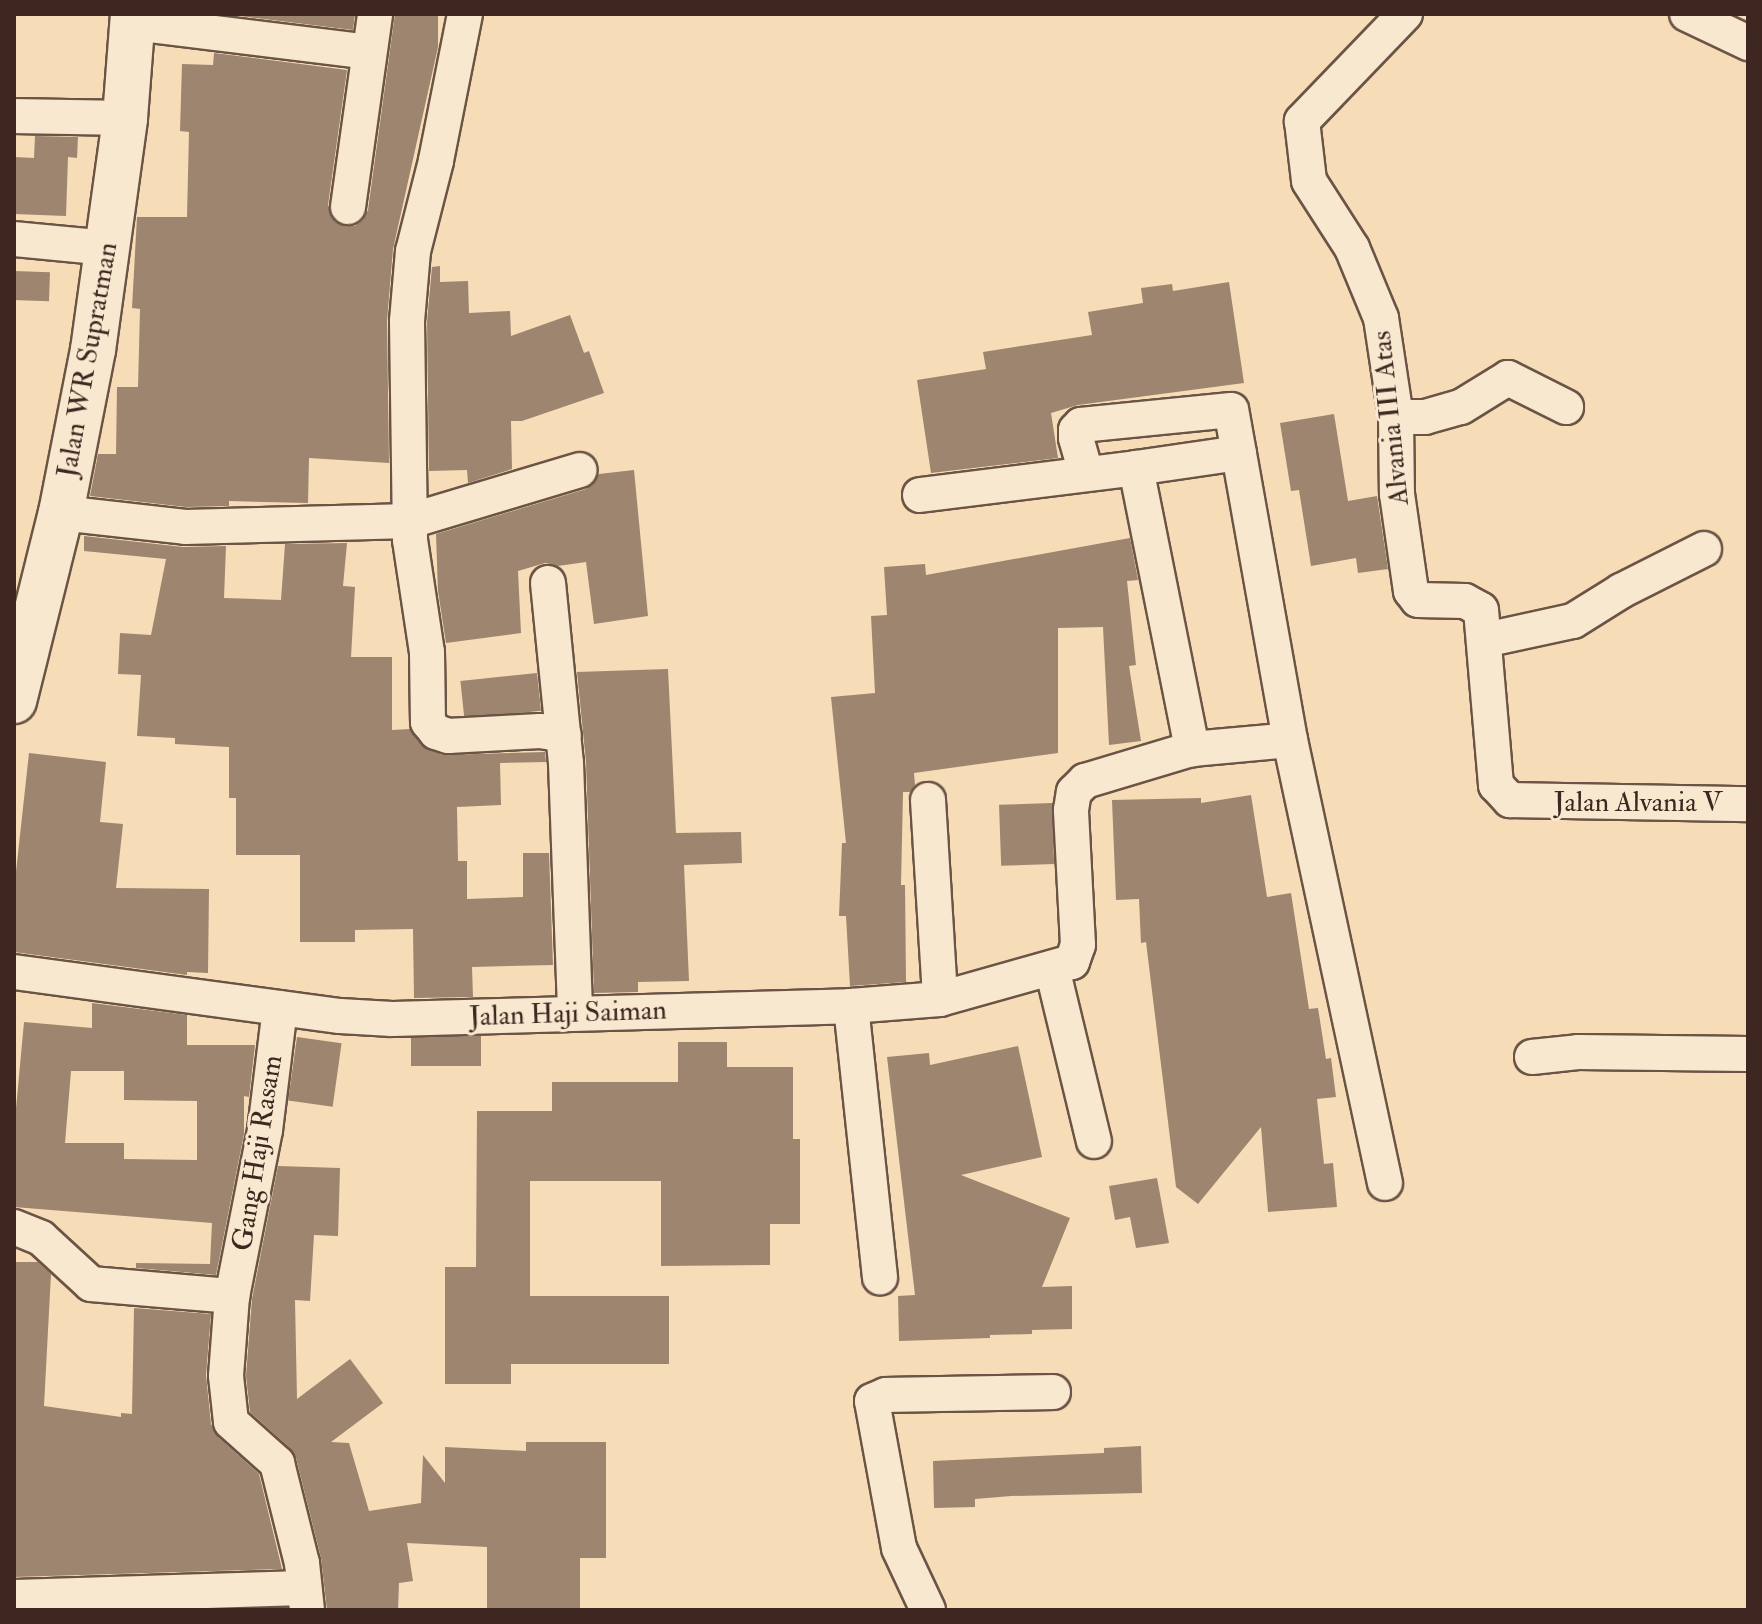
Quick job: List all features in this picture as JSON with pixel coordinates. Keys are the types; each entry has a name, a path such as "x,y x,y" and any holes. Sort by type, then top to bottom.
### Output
{"street":[{"path":"348,207 375,14"},
{"path":"465,14 436,161 413,251 407,321 410,521 427,652 428,722 436,732 448,736 540,731 564,735"},
{"name":"Alvania III Atas","path":"1405,14 1302,121 1309,181 1352,248 1381,318 1396,417 1397,494 1411,591 1418,600 1465,601 1481,610 1496,785 1510,800 1528,803"},
{"path":"1687,14 1748,43"},
{"path":"133,18 368,52"},
{"name":"Jalan WR Supratman","path":"14,701 26,597 61,513 93,350 125,118 133,18"},
{"path":"14,116 125,118"},
{"path":"14,239 107,248"},
{"path":"1396,417 1425,417 1461,407 1508,378 1566,407"},
{"path":"1086,474 1076,438 1076,430 1081,425 1225,409 1231,410 1234,417 1290,740 1385,1183"},
{"path":"920,495 1239,453"},
{"path":"1136,468 1192,749"},
{"path":"61,513 185,527 410,521 580,470"},
{"path":"1485,640 1573,621 1621,591 1704,549"},
{"path":"548,583 564,735 575,1014"},
{"path":"1094,1141 1052,968 1072,962 1078,945 1071,810 1074,792 1085,781 1192,749 1290,740"},
{"path":"928,800 940,999"},
{"name":"Jalan Alvania V","path":"1528,803 1748,804"},
{"name":"Jalan Haji Saiman","path":"14,972 280,1008 392,1019 851,1006 940,999 1052,968"},
{"path":"851,1006 880,1277"},
{"name":"Gang Haji Rasam","path":"280,1008 265,1130 232,1296 226,1376 231,1422 277,1463 302,1563 305,1599"},
{"path":"1532,1057 1578,1052 1748,1054"},
{"path":"14,1227 41,1238 91,1284 232,1296"},
{"path":"928,1610 899,1548 871,1407 875,1398 886,1395 1053,1392"},
{"path":"14,1597 305,1599"}],"building":[{"path":"223,14 355,14 353,30"},
{"path":"395,14 438,14 438,47 393,249 387,321 389,463 309,458 308,503 229,501 229,506 186,507 90,496 98,454 116,454 117,387 138,387 140,309 132,308 137,217 187,217 189,132 180,131 182,64 213,65 214,53 347,70 328,205 335,222 355,226 363,220 368,210"},
{"path":"35,136 78,137 77,158 68,157 66,216 14,214 14,157 34,158"},
{"path":"440,266 440,282 468,281 469,313 510,311 511,336 570,315 584,353 589,351 604,393 522,421 511,421 512,469 468,483 467,470 429,471 427,322 432,267"},
{"path":"14,271 50,272 49,301 14,300"},
{"path":"1229,282 1244,383 1078,405 1051,413 1058,458 931,473 917,380 986,369 983,352 1092,335 1088,312 1143,303 1141,288 1172,284 1173,291"},
{"path":"1334,414 1348,501 1377,496 1388,569 1358,573 1356,558 1311,566 1299,490 1291,491 1280,423"},
{"path":"634,470 648,616 594,624 586,562 558,566 545,563 518,571 521,633 446,643 438,591 436,534 586,489 599,474"},
{"path":"84,536 183,547 226,546 224,598 281,600 285,544 347,543 343,586 355,587 351,657 392,657 392,730 410,729 421,745 442,755 545,752 546,762 500,763 501,805 457,807 458,861 467,861 467,899 523,897 523,853 549,853 553,965 472,967 473,997 414,998 413,929 355,930 355,942 300,942 300,855 236,855 236,798 229,798 229,747 175,744 175,738 137,736 141,675 118,674 120,633 151,635 166,559 84,551"},
{"path":"1130,538 1138,580 1127,581 1136,665 1129,666 1141,741 1109,745 1103,627 1058,628 1058,753 914,773 915,785 910,792 903,792 901,885 905,885 906,982 850,986 846,916 839,916 842,843 846,843 831,697 875,693 871,616 887,615 884,567 925,564 926,575"},
{"path":"668,669 676,833 741,832 742,863 684,865 689,981 638,982 638,992 594,993 586,762 577,672"},
{"path":"537,673 541,711 464,719 460,681"},
{"path":"29,753 106,762 100,822 123,824 116,888 209,889 208,973 187,972 187,975 14,952 14,890"},
{"path":"1251,795 1267,897 1291,893 1309,1009 1318,1008 1326,1059 1331,1058 1336,1097 1317,1099 1324,1164 1333,1163 1337,1207 1268,1212 1261,1127 1198,1204 1176,1187 1146,942 1141,943 1139,899 1116,900 1112,800 1201,798 1201,803"},
{"path":"1052,803 1054,864 1001,866 999,805"},
{"path":"92,1003 187,1015 187,1045 255,1045 249,1097 244,1096 244,1134 216,1275 136,1268 136,1263 210,1264 212,1223 14,1207 14,1130 24,1022 92,1028","holes":["71,1071 124,1071 124,1100 197,1101 197,1160 124,1159 124,1143 65,1143"]},
{"path":"411,1036 481,1036 481,1066 411,1066"},
{"path":"297,1037 342,1043 333,1107 288,1100"},
{"path":"678,1042 727,1042 727,1067 793,1067 793,1139 800,1139 800,1224 770,1224 770,1265 661,1266 661,1181 530,1181 530,1296 669,1296 669,1364 511,1364 511,1384 445,1384 445,1267 476,1267 477,1111 552,1111 552,1082 678,1082"},
{"path":"1018,1046 1042,1157 961,1175 1070,1218 1042,1287 1072,1286 1072,1329 1032,1330 1032,1334 990,1335 990,1338 899,1341 898,1296 915,1295 887,1057 929,1053 930,1065"},
{"path":"278,1166 340,1168 338,1236 314,1235 310,1301 295,1300 297,1399 350,1359 383,1403 331,1442 349,1443 369,1511 421,1503 423,1455 445,1483 445,1447 526,1451 526,1442 606,1442 606,1558 580,1558 580,1610 487,1610 487,1547 407,1543 413,1581 399,1583 398,1610 327,1610 321,1558 296,1458 290,1448 250,1412 246,1376 252,1299"},
{"path":"1157,1178 1169,1243 1136,1248 1130,1217 1115,1220 1109,1186"},
{"path":"14,1262 38,1262 51,1274 44,1406 121,1417 121,1413 132,1414 134,1308 211,1314 206,1375 211,1424 218,1437 259,1474 282,1569 14,1577"},
{"path":"1141,1446 1142,1493 1011,1496 975,1499 975,1507 934,1508 933,1461 1104,1453 1104,1448"}]}
